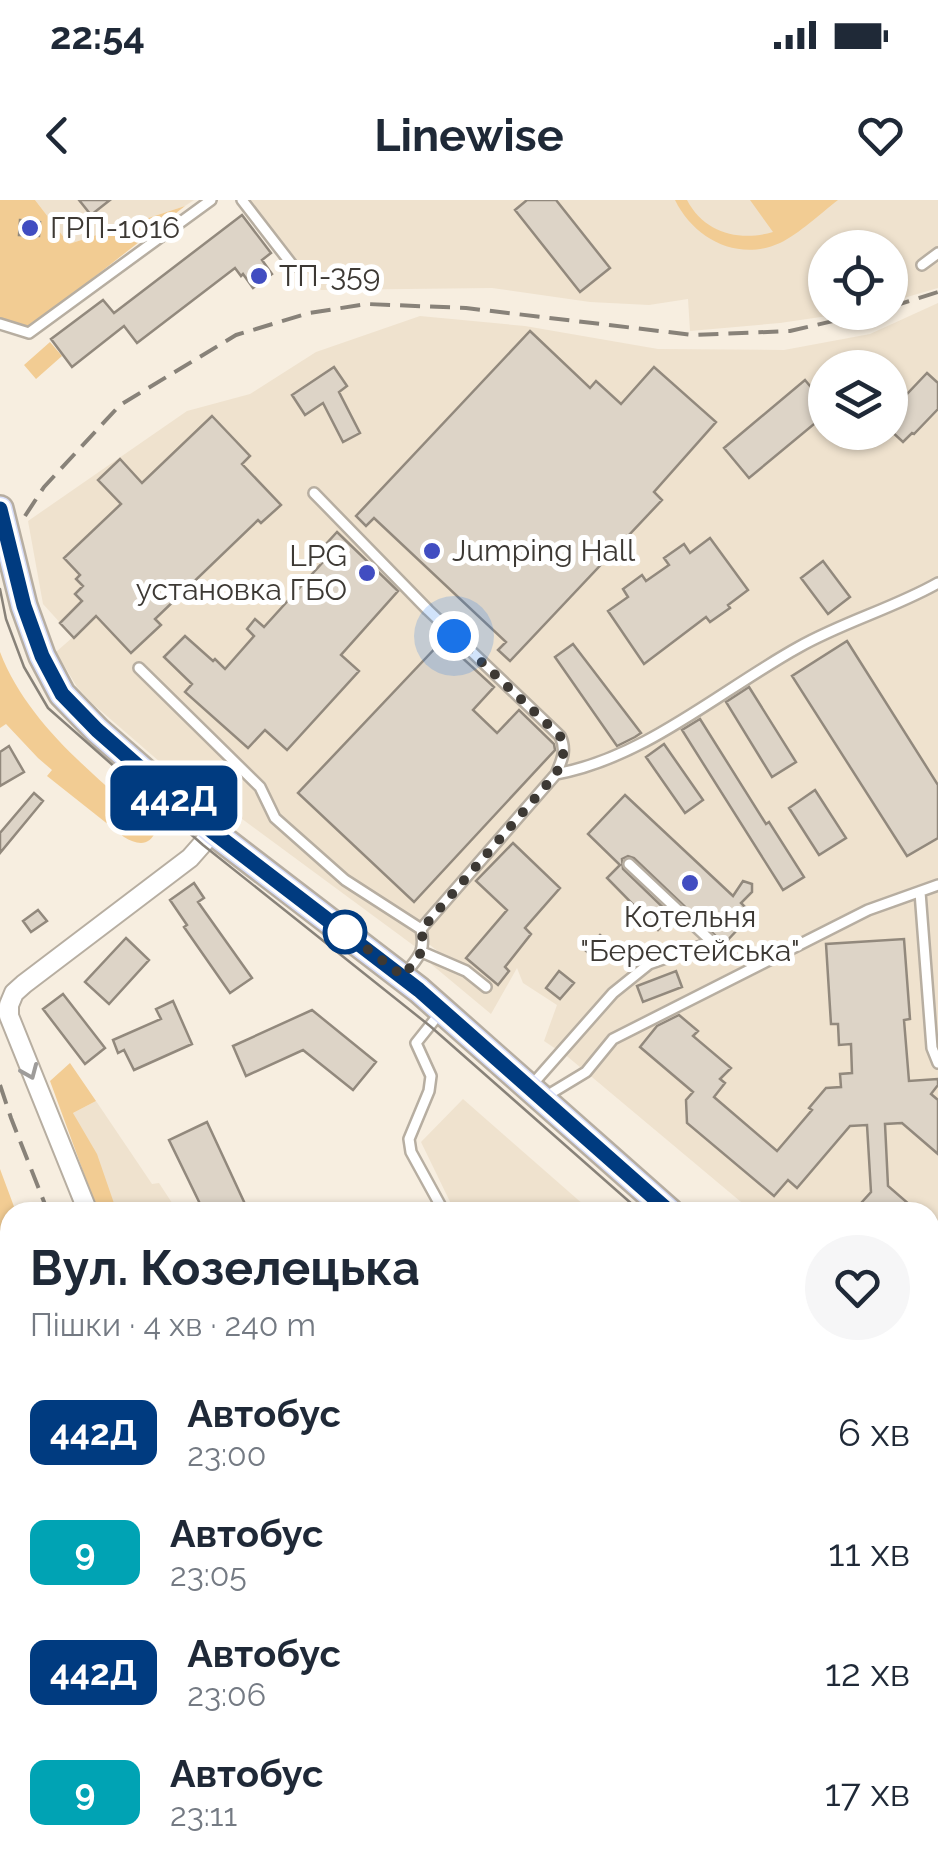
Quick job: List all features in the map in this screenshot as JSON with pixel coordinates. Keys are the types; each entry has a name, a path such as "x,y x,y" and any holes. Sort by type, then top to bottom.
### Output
{"main road":[{"path":"0,509 24,606 42,656 62,694 213,832 403,976 659,1202"}],"street":[{"path":"84,1202 9,1016 8,1005 24,984 190,858 213,832"}],"lane":[{"path":"0,324 29,332 211,200"},
{"path":"242,200 293,266"},
{"path":"922,265 938,253"},
{"path":"314,493 564,744 556,774 421,930"},
{"path":"556,774 617,754 686,719 799,647 938,583"},
{"path":"138,668 260,787 275,818 345,880 421,930 422,952 403,976"},
{"path":"535,1094 613,992 649,964 712,942 629,864"},
{"path":"535,1094 586,1072 613,1039 868,910 938,885"},
{"path":"920,892 932,1048 938,1063"},
{"path":"422,952 466,971 486,987"},
{"path":"438,1202 411,1152 409,1139 428,1092 430,1076 416,1043 442,1010"}],"shaded area":[{"path":"0,200 35,200 69,244 185,206 28,329 0,320"},
{"path":"35,200 194,200 69,244"},
{"path":"249,200 938,200 938,288 908,297 908,230 808,230 808,319 780,323 690,331 688,299 649,305 590,302 492,288 321,290"},
{"path":"675,200 687,200 713,227 748,236 773,232 750,200 838,200 780,243 749,250 705,236"},
{"path":"938,303 938,1202 741,1202 544,1041 557,1005 523,983 517,968 491,1014 431,964 440,953 430,945 417,948 203,790 197,794 93,704 77,687 56,652 73,637 43,604 28,521 187,411 250,394 316,352 420,316 525,326 658,349 784,350 879,330 908,330 908,317"},
{"path":"50,342 62,356 36,379 24,365"},
{"path":"0,652 28,704 47,727 156,830 147,842 124,837 47,776 52,770 6,724 0,728"},
{"path":"70,1063 96,1101 73,1113 97,1154 114,1202 94,1202 50,1081"},
{"path":"463,1099 581,1202 450,1202 421,1142"},
{"path":"96,1101 152,1184 159,1183 171,1202 113,1202 73,1113"},
{"path":"0,1169 12,1202 0,1202"}],"building":[{"path":"79,200 110,200 91,215"},
{"path":"527,200 556,200 610,268 580,292 515,210"},
{"path":"242,215 271,253 262,260 272,274 253,288 235,268 137,343 124,326 72,367 51,339 103,300 114,313"},
{"name":"ГРП-1016","path":"20,220 40,222 39,236 19,235"},
{"path":"530,331 590,388 596,381 621,404 654,367 716,422 654,492 662,500 510,661 498,650 506,642 374,518 366,526 356,516"},
{"path":"334,367 347,386 339,392 360,433 343,442 323,403 305,415 292,395"},
{"path":"927,373 938,383 938,409 908,437 908,393"},
{"path":"805,380 808,384 808,429 749,478 724,448"},
{"path":"212,416 250,456 242,464 281,505 261,523 258,520 155,619 161,625 131,653 96,616 74,638 60,623 82,601 75,594 83,586 76,579 80,575 64,558 121,504 98,480 120,459 142,483"},
{"path":"337,532 398,591 341,655 359,671 287,750 265,730 248,748 185,692 192,684 164,657 185,636 225,669 254,636 247,629 255,619 264,627 322,563 315,556"},
{"path":"710,538 748,590 728,605 730,608 710,622 706,617 644,664 608,611 628,597 623,589 642,575 646,581 669,565 664,558 684,544 690,553"},
{"path":"823,561 850,597 828,614 801,578"},
{"path":"443,640 494,687 473,710 497,733 519,710 554,744 555,750 414,902 298,793"},
{"path":"847,641 938,785 938,838 907,856 792,676"},
{"path":"573,644 641,733 617,746 555,657"},
{"path":"749,687 796,762 772,777 726,702"},
{"path":"700,719 804,877 783,890 682,730"},
{"path":"664,744 703,800 685,813 646,757"},
{"path":"9,746 24,772 0,786 0,752"},
{"path":"815,790 846,838 819,855 789,808"},
{"path":"34,793 43,801 0,853 0,833"},
{"path":"625,795 733,896 743,881 752,884 752,892 741,903 752,914 724,944 634,858 622,859 623,869 672,916 658,930 607,878 620,865 588,834"},
{"path":"513,843 560,888 525,928 531,934 505,967 509,971 498,985 466,958 507,910 476,881"},
{"path":"194,883 204,898 198,902 252,978 230,993 170,900"},
{"path":"38,910 47,921 31,932 23,921"},
{"path":"600,935 610,944 596,960 586,951"},
{"path":"126,938 149,960 109,1004 85,982"},
{"path":"904,939 910,1019 904,1020 909,1081 938,1079 931,1094 938,1100 938,1154 902,1123 885,1124 888,1186 906,1202 862,1202 871,1192 867,1125 850,1126 797,1188 788,1180 774,1196 687,1123 686,1100 693,1092 640,1047 657,1026 679,1015 698,1031 693,1036 731,1068 720,1079 725,1083 714,1097 777,1151 826,1088 841,1087 840,1074 852,1073 851,1044 839,1045 838,1024 831,1024 826,944"},
{"path":"559,971 574,983 560,999 546,988"},
{"path":"676,971 682,987 643,1002 637,986"},
{"path":"63,994 105,1048 85,1064 43,1009"},
{"path":"173,1001 192,1044 134,1070 124,1050 118,1053 113,1040 161,1019 156,1009"},
{"path":"312,1010 376,1062 353,1090 303,1050 246,1076 233,1046"},
{"path":"207,1122 244,1202 199,1202 169,1140"}],"tram line":[{"path":"0,589 6,619 24,667 48,708 203,845 430,1026 630,1202"}],"railway":[{"path":"908,301 938,292"},
{"path":"25,516 44,487 120,405 236,335 309,313 367,304 466,308 693,335 808,327"},
{"path":"0,1085 44,1202"}],"bus line":[{"name":"442Д","path":"0,509 24,606 42,656 62,694 213,832 419,990 659,1202"}],"place":[{"name":"ГРП-1016","path":"30,228"},
{"name":"ТП-359","path":"259,276"},
{"name":"Jumping Hall","path":"432,551"},
{"name":"LPG установка ГБО","path":"367,573"},
{"name":"Котельня \"Берестейська\"","path":"690,883"}],"route":[{"path":"345,932 342,930 403,976 422,952 421,930 556,774 564,755 560,736 454,636"}]}
